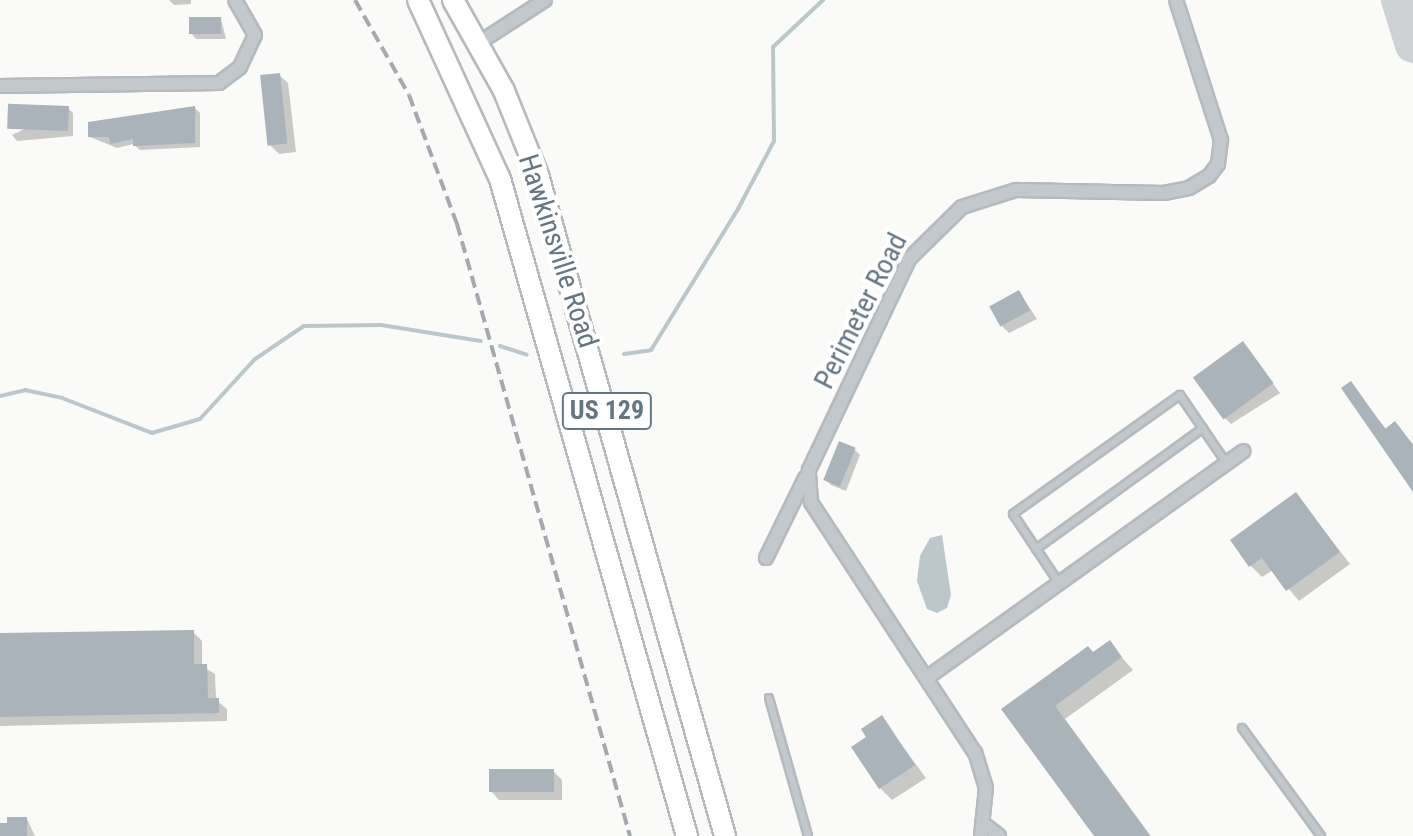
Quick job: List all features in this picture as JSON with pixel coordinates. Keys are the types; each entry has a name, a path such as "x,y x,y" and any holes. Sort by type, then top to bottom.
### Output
{"main road":[{"name":"Hawkinsville Road","path":"418,0 500,179 687,836"},
{"name":"Hawkinsville Road","path":"453,0 504,91 538,175 725,836"}],"street":[{"path":"0,86 219,83 240,67 255,35 235,0"},
{"path":"477,44 545,0"},
{"name":"Perimeter Road","path":"809,470 909,259 962,207 1016,190 1164,193 1189,188 1209,176 1218,164 1221,140 1176,0"},
{"path":"928,677 1244,451"},
{"path":"766,558 809,470"},
{"path":"809,470 811,502 928,677 982,772 983,830 999,836"}],"lane":[{"path":"1059,583 1013,514 1180,395 1227,464"},
{"path":"1036,549 1203,428"},
{"path":"769,698 808,836"},
{"path":"1242,728 1321,836"}],"shaded area":[{"path":"942,535 951,595 947,608 937,613 927,609 917,581 920,556 930,538"}],"building":[{"path":"189,17 221,17 221,34 189,34"},
{"path":"280,73 287,144 268,146 260,75"},
{"path":"8,104 69,106 68,131 7,129"},
{"path":"195,106 195,143 133,146 133,139 110,144 109,137 88,137 88,122"},
{"path":"1019,290 1030,310 1000,327 989,306"},
{"path":"1243,341 1274,383 1223,420 1193,377"},
{"path":"1351,381 1385,429 1395,421 1413,445 1413,492 1341,388"},
{"path":"839,441 856,448 840,487 823,480"},
{"path":"1296,492 1340,552 1286,591 1262,558 1249,567 1230,540"},
{"path":"194,630 194,664 207,664 208,698 219,698 219,713 0,717 0,633"},
{"path":"1110,640 1122,657 1055,706 1150,836 1094,836 1001,709 1088,646 1093,652"},
{"path":"882,715 915,765 879,789 851,747 866,737 861,729"},
{"path":"489,769 554,769 554,792 489,792"},
{"path":"7,817 27,817 27,836 0,836 0,823 7,823"}],"waterway":[{"path":"624,354 651,350 738,209 774,141 773,47 823,0"},
{"path":"0,396 25,390 62,398 152,433 200,419 255,359 304,326 381,325 481,341"},
{"path":"500,346 527,355"}],"taxiway":[{"path":"1399,0 1413,45"}],"railway":[{"path":"355,0 409,95 457,224 630,836"}]}
